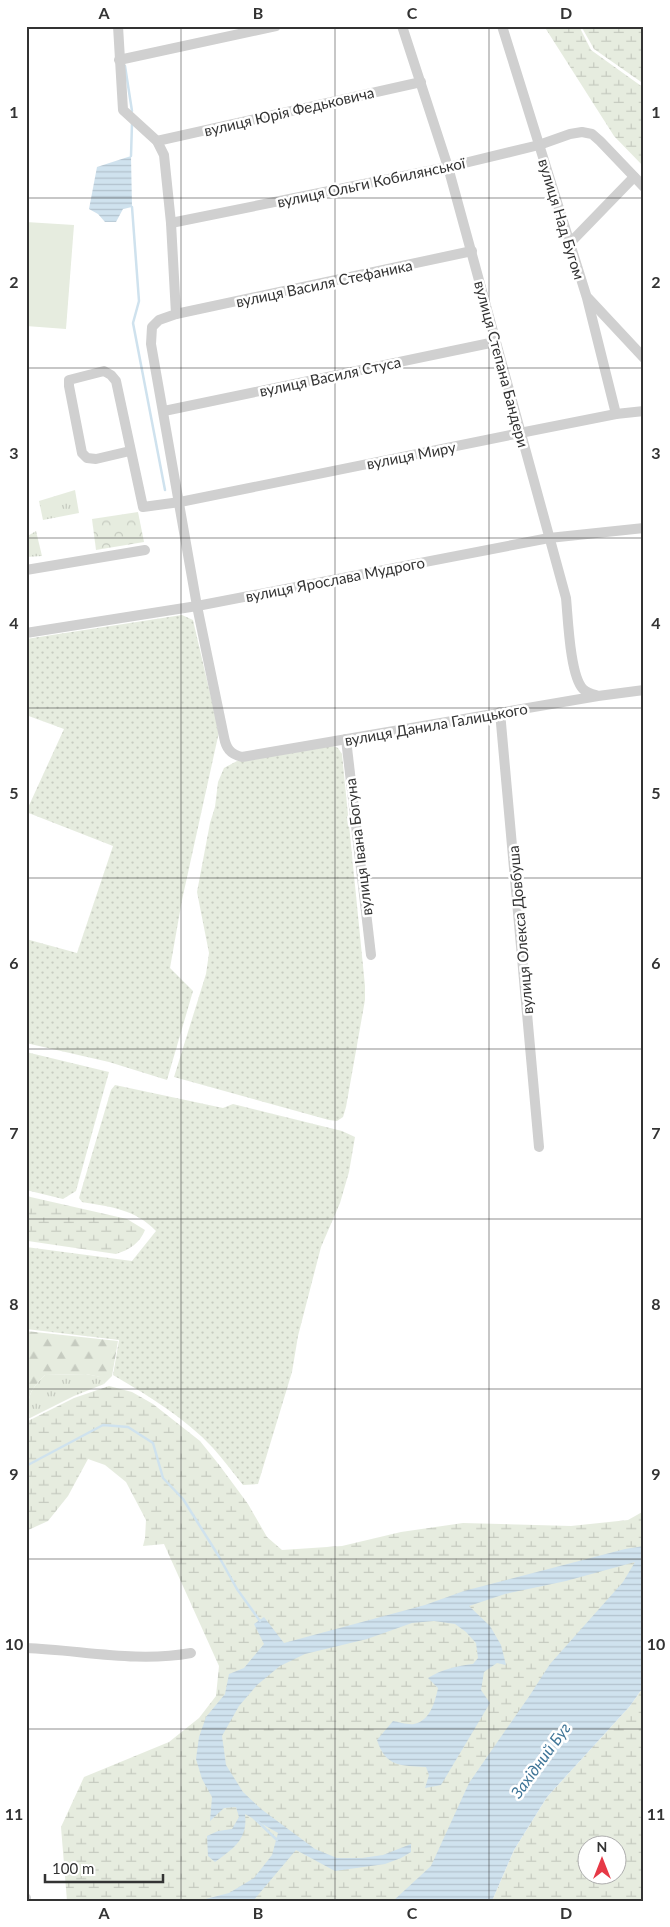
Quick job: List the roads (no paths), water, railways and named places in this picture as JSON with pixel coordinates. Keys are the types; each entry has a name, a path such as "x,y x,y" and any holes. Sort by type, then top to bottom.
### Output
{"street":[{"path":"118,26 123,110 157,141 164,155 171,223 176,314"},
{"path":"120,60 276,26"},
{"name":"вулиця Степана Бандери","path":"402,26 448,167 566,598 573,668 577,681 583,690 598,696"},
{"name":"вулиця Над Бугом","path":"502,26 587,298 616,414"},
{"name":"вулиця Юрія Федьковича","path":"157,141 421,82"},
{"name":"вулиця Ольги Кобилянської","path":"171,223 448,167 539,145 570,134 582,132 592,134 634,177"},
{"path":"569,244 634,177 644,187"},
{"name":"вулиця Василя Стефаника","path":"164,410 157,384 151,336 152,327 160,320 176,314 472,251"},
{"path":"587,298 644,358"},
{"name":"вулиця Василя Стуса","path":"164,410 495,342"},
{"path":"104,371 111,375 116,381 130,451 96,459 87,458 82,453 69,380 104,371"},
{"path":"164,410 198,606"},
{"name":"вулиця Миру","path":"130,451 143,507 180,502 616,414 644,411"},
{"name":"вулиця Ярослава Мудрого","path":"26,633 198,606 549,538 644,528"},
{"path":"26,570 146,550"},
{"name":"вулиця Данила Галицького","path":"198,606 226,746 234,755 242,756 500,712 644,690"},
{"name":"вулиця Олекса Довбуша","path":"500,712 538,1147"},
{"name":"вулиця Івана Богуна","path":"346,739 370,955"},
{"path":"26,1648 58,1649 137,1657 170,1657 191,1653"}],"water":[{"path":"131,156 132,207 123,209 116,222 105,222 98,214 89,209 97,167"},
{"name":"Західний Буг","path":"644,1546 644,1686 630,1706 547,1797 514,1850 492,1901 393,1901 431,1866 469,1783 550,1664 623,1582 635,1562 566,1581 505,1594 469,1606 490,1626 501,1645 506,1665 497,1663 484,1672 481,1690 490,1703 441,1785 425,1788 429,1775 426,1767 402,1765 390,1760 385,1756 377,1740 393,1721 414,1724 420,1722 428,1715 438,1688 428,1678 450,1668 473,1664 478,1658 476,1643 466,1632 455,1624 434,1621 412,1623 367,1639 305,1654 280,1666 257,1685 239,1706 222,1736 226,1765 243,1792 261,1809 315,1849 337,1858 362,1858 383,1855 411,1844 411,1852 385,1864 335,1871 296,1850 253,1901 198,1901 229,1893 254,1878 272,1855 278,1833 245,1814 242,1836 234,1847 215,1862 208,1856 207,1836 218,1831 232,1829 239,1817 236,1807 224,1808 210,1821 212,1797 202,1779 196,1759 199,1737 206,1717 225,1694 229,1674 244,1668 264,1644 254,1624 264,1617 284,1643 425,1605 464,1591 625,1549"}],"waterway":[{"path":"125,66 132,111"},
{"path":"131,156 132,123"},
{"path":"132,207 139,301 133,323 165,490"},
{"path":"26,1466 103,1425 128,1427 153,1443 163,1478 183,1499 237,1589 260,1621"},
{"path":"254,1818 277,1840"}]}
